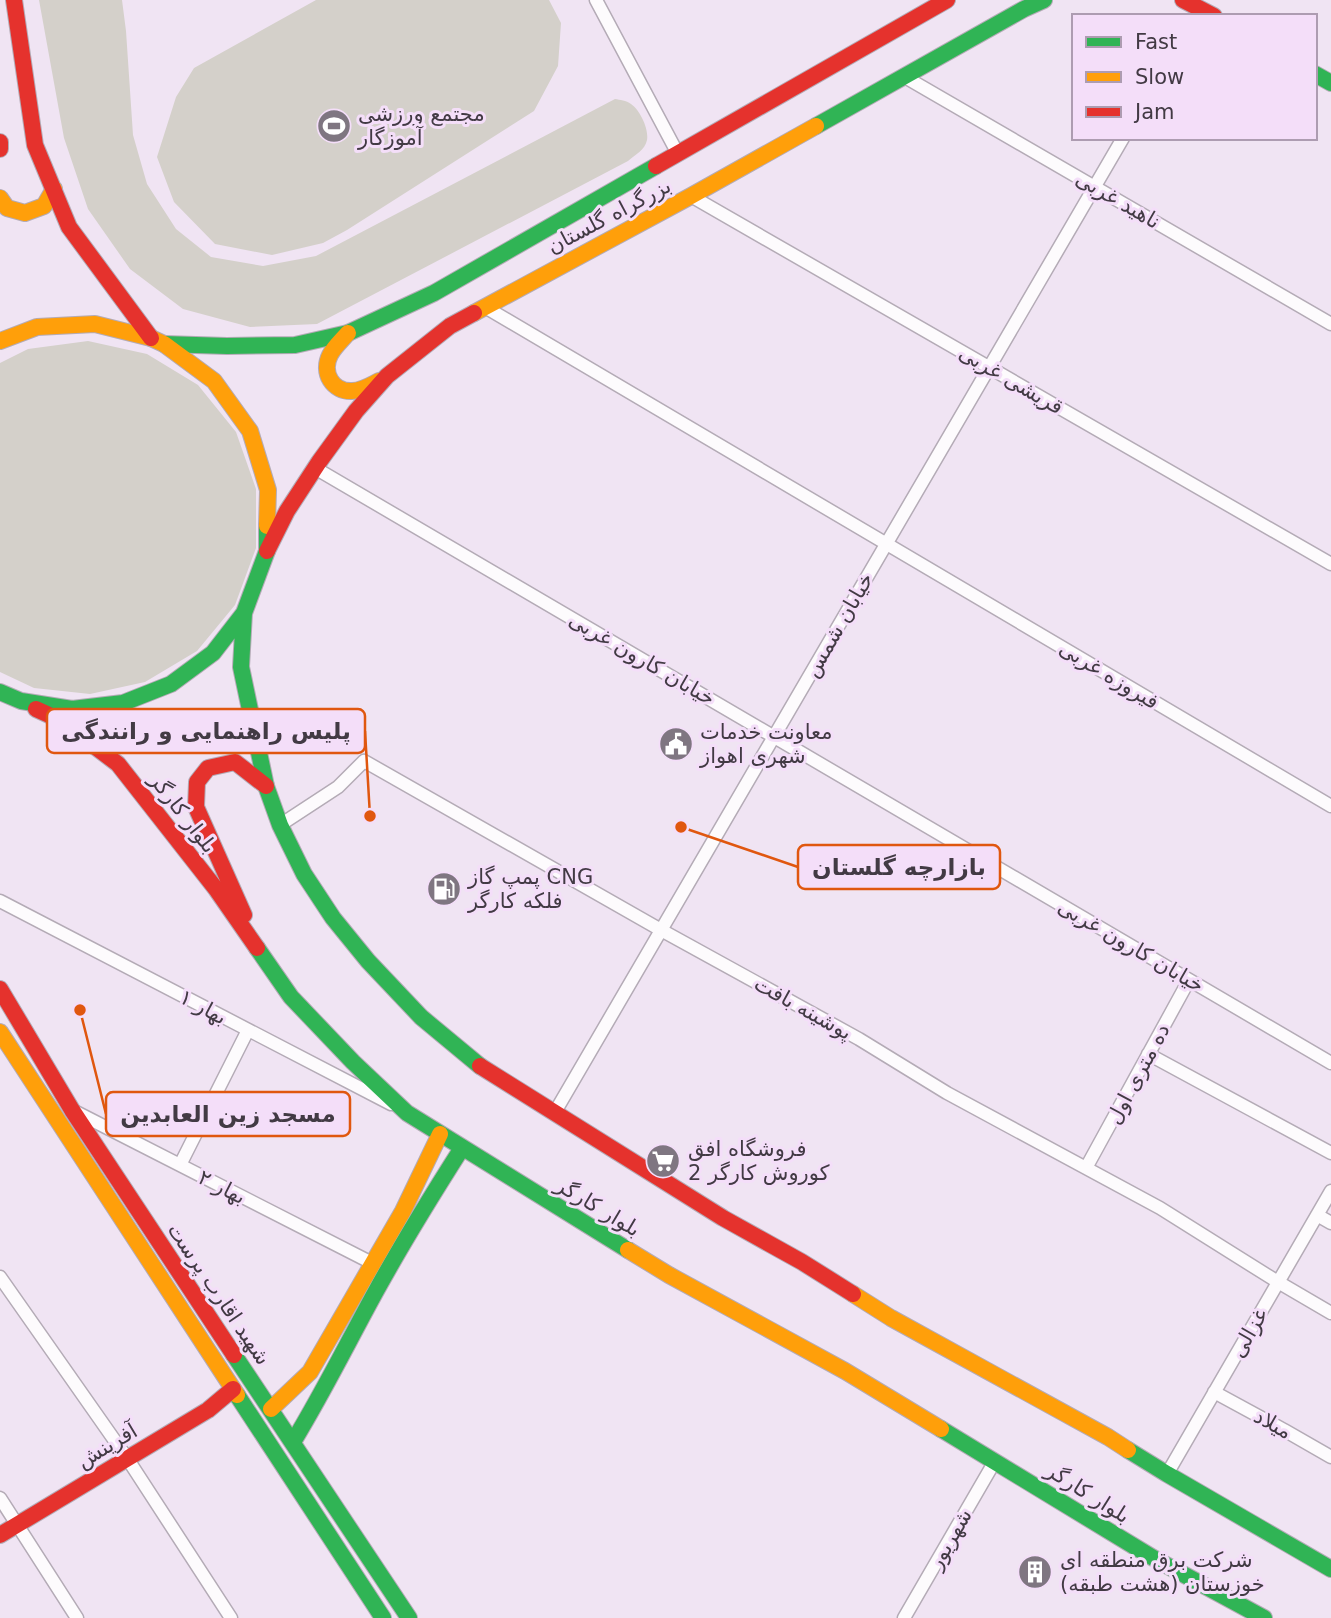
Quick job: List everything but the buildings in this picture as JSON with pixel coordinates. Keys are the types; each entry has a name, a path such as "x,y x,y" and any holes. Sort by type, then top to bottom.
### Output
{"main road":[{"path":"5,698 72,709 123,703 171,684 213,653 244,612 267,551 268,490 250,431 214,381 158,341 69,226 36,145 14,0"},
{"name":"بزرگراه گلستان","path":"158,341 227,346 295,345 348,333 434,293 947,0"},
{"name":"بزرگراه گلستان","path":"267,551 287,511 356,411 387,376 450,326 1044,0"},
{"path":"1183,0 1207,11"},
{"path":"0,142 0,149"},
{"path":"0,198 7,208 25,213 44,206 54,189"},
{"path":"0,341 37,327 95,324 158,341"},
{"path":"348,333 328,360 326,374 332,384 341,390 353,391 387,376"},
{"path":"244,612 241,667 265,786 280,825 304,874 333,918 368,961 421,1017 485,1070 723,1218 802,1262 891,1318 1108,1437 1331,1569"},
{"name":"بلوار کارگر","path":"5,698 60,720 118,764 216,889 291,997 353,1062 407,1113 647,1262 845,1371 1155,1559 1264,1618"},
{"path":"259,949 196,807 197,782 208,768 235,762 265,786"},
{"name":"شهید اقارب پرست","path":"0,989 72,1110 408,1618"},
{"name":"شهید اقارب پرست","path":"0,1032 383,1618"},
{"path":"271,1409 310,1372 403,1211 440,1134"},
{"path":"293,1442 320,1398 376,1291 462,1148"},
{"name":"آفرینش","path":"0,1535 208,1410 233,1389"}],"street":[{"path":"596,0 678,154"},
{"name":"ناهید غربی","path":"905,77 1331,324"},
{"name":"خیابان شمس","path":"555,1112 1122,140"},
{"name":"قریشی غربی","path":"691,196 1331,564"},
{"name":"فیروزه غربی","path":"485,307 1331,806"},
{"name":"خیابان کارون غربی","path":"316,468 1331,1063"},
{"name":"پوشینه بافت","path":"280,825 338,787 364,761 859,1039 947,1093 1160,1208 1331,1313"},
{"name":"بهار ۱","path":"0,901 407,1113"},
{"name":"ده متری اول","path":"1087,1168 1189,979"},
{"path":"180,1165 248,1030"},
{"path":"1149,1054 1331,1153"},
{"name":"بهار ۲","path":"72,1110 372,1263"},
{"name":"غزالی","path":"1167,1474 1331,1191"},
{"path":"1317,1215 1331,1223"},
{"path":"0,1277 127,1458 231,1618"},
{"name":"میلاد","path":"1214,1392 1331,1457"},
{"name":"شهریور","path":"904,1618 995,1461"},
{"path":"0,1498 77,1618"}],"shaded area":[{"path":"39,0 122,0 133,135 147,184 176,229 211,257 263,266 316,256 615,99 629,103 638,111 645,125 647,140 642,149 628,161 317,324 250,327 183,309 130,269 88,209 64,138"},
{"name":"مجتمع ورزشی آموزگار","path":"316,0 549,0 561,23 558,66 534,111 323,243 272,255 215,244 174,202 157,157 176,97 194,68"},
{"path":"88,341 147,354 198,385 236,432 256,489 256,548 235,605 197,651 145,682 90,694 34,688 0,672 0,363 28,349"}],"traffic: fast":[{"path":"816,126 1044,0"},
{"path":"1317,75 1331,83"},
{"path":"164,344 295,345 348,333 434,293 656,166"},
{"path":"0,692 21,701 72,709 123,703 171,684 213,653 244,613 267,551 267,526"},
{"path":"244,613 241,667 266,786 280,825 304,874 333,918 368,961 421,1017 480,1066"},
{"path":"257,948 291,997 353,1062 407,1113 628,1250"},
{"path":"293,1442 376,1291 462,1148"},
{"path":"234,1355 409,1618"},
{"path":"237,1395 383,1618"},
{"path":"941,1429 1155,1559 1264,1618"},
{"path":"1128,1450 1331,1569"}],"traffic: slow":[{"path":"474,313 816,126"},
{"path":"0,198 7,208 25,213 44,206 54,189"},
{"path":"0,341 37,327 95,324 151,338 164,344 214,381 250,431 268,490 267,526"},
{"path":"348,333 330,355 327,368 330,380 339,388 352,391 379,381"},
{"path":"0,1032 237,1395"},
{"path":"271,1409 310,1372 403,1211 440,1134"},
{"path":"628,1250 845,1371 941,1429"},
{"path":"853,1294 891,1318 1128,1450"}],"traffic: jam":[{"path":"14,0 35,145 69,227 151,338"},
{"path":"656,166 947,0"},
{"path":"1183,0 1210,14"},
{"path":"0,142 0,149"},
{"path":"267,551 287,511 356,411 387,376 450,326 474,313"},
{"path":"36,709 60,720 118,764 216,889 257,948"},
{"path":"244,915 196,807 197,782 208,768 235,762 266,786"},
{"path":"0,989 72,1110 234,1355"},
{"path":"480,1066 723,1218 853,1294"},
{"path":"0,1535 208,1410 233,1389"}],"place":[{"name":"مجتمع ورزشی آموزگار","path":"334,126"},
{"name":"معاونت خدمات شهری اهواز","path":"676,744"},
{"name":"پلیس راهنمایی و رانندگی","path":"370,816"},
{"name":"بازارچه گلستان","path":"681,827"},
{"name":"پمپ گاز CNG فلکه کارگر","path":"444,889"},
{"name":"مسجد زین العابدین","path":"80,1010"},
{"name":"فروشگاه افق کوروش کارگر 2","path":"663,1161"},
{"name":"شرکت برق منطقه ای خوزستان (هشت طبقه)","path":"1035,1572"}]}
